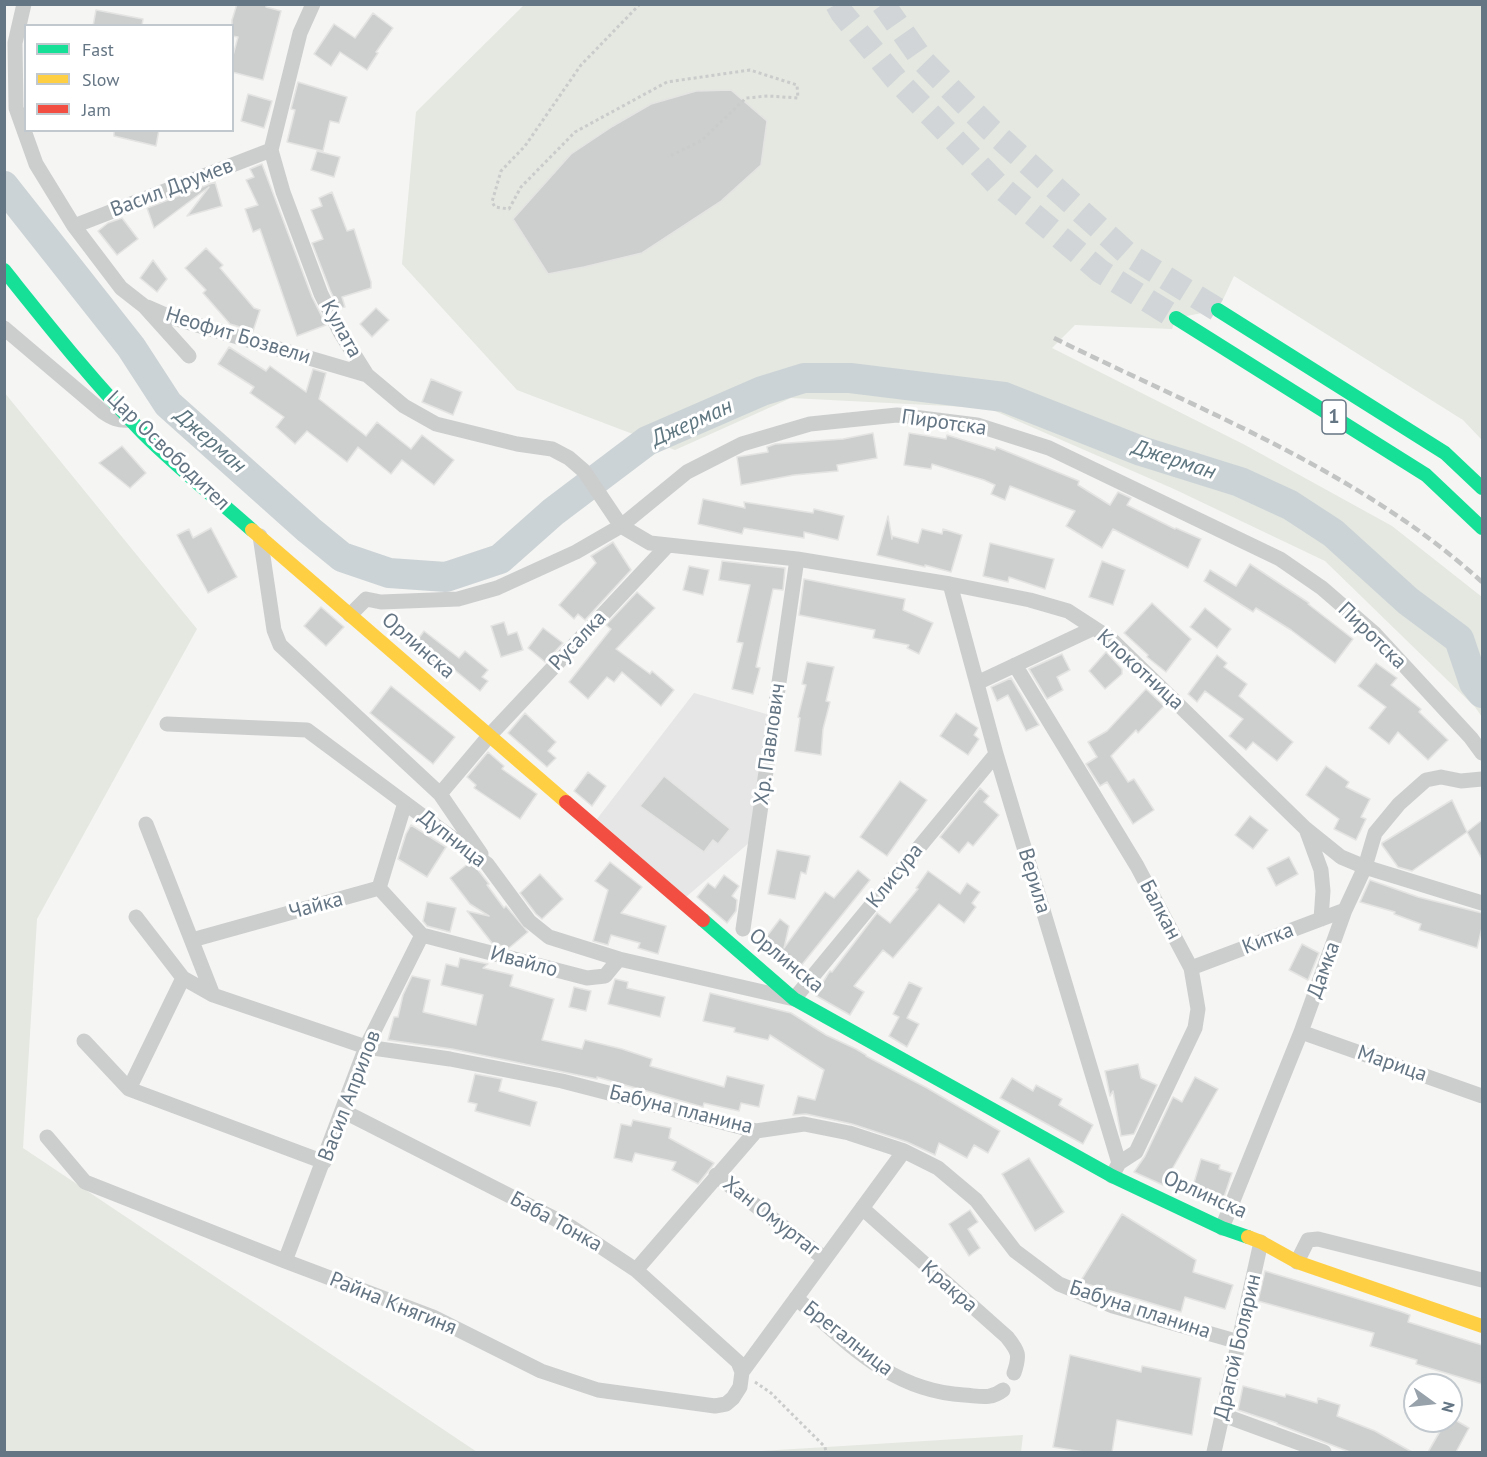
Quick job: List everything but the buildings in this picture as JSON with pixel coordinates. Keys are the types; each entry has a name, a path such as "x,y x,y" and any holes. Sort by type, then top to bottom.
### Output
{"street":[{"path":"24,4 15,43 16,108 24,130"},
{"name":"Кулата","path":"313,4 300,33 271,150 283,192 321,294 340,332 367,375 404,406 436,424 517,444 552,449 569,458 584,471 612,512"},
{"path":"25,132 36,164 74,226 121,288 144,306 189,356"},
{"name":"Васил Друмев","path":"74,226 271,150"},
{"name":"Цар Освободител","path":"4,270 129,420 350,615"},
{"name":"Неофит Бозвели","path":"144,306 170,317 367,375"},
{"name":"1","path":"1218,310 1445,453 1482,488"},
{"name":"1","path":"1176,318 1426,476 1482,528"},
{"path":"4,328 103,412 121,421 129,420"},
{"name":"Пиротска","path":"350,615 366,599 381,602 458,599 497,588 576,552 621,526 687,472 742,444 810,424 897,415 977,425 1050,448 1280,559 1322,588 1375,634 1471,738 1482,753"},
{"name":"Клокотница","path":"612,512 621,526 650,543 797,559 950,584 1030,600 1068,611 1111,639 1305,828 1341,857 1365,867 1482,903"},
{"path":"260,536 274,630 280,645 440,794 487,864"},
{"name":"Русалка","path":"440,794 489,736 668,545"},
{"name":"Хр. Павлович","path":"743,929 797,559"},
{"name":"Верила","path":"950,584 996,754 1115,1169"},
{"name":"Орлинска","path":"350,615 794,999 1222,1228 1304,1255 1482,1326"},
{"path":"977,683 1094,628"},
{"name":"Балкан","path":"1015,665 1137,866 1191,968 1198,1009 1195,1028 1136,1152 1115,1169"},
{"name":"Дупница","path":"167,724 307,730 487,864 529,921 549,937 619,959 794,999"},
{"name":"Клисура","path":"794,999 996,754"},
{"name":"Дамка","path":"1222,1228 1302,1032 1345,910 1365,867 1375,833 1399,804 1426,780 1441,777 1461,781 1482,779"},
{"path":"405,803 380,888 422,935"},
{"path":"146,824 213,994"},
{"path":"1305,828 1322,870 1321,919"},
{"name":"Чайка","path":"192,940 380,888"},
{"name":"Китка","path":"1191,968 1345,910"},
{"path":"129,1089 183,978 136,917"},
{"name":"Ивайло","path":"422,935 586,978 605,976 619,959"},
{"name":"Васил Априлов","path":"285,1261 366,1047 422,935"},
{"name":"Бабуна планина","path":"183,978 213,994 366,1047 450,1059 562,1081 756,1131 804,1124 849,1133 904,1152 938,1168 976,1200 1015,1251 1059,1284 1113,1306 1239,1342"},
{"name":"Марица","path":"1302,1032 1482,1096"},
{"path":"84,1041 129,1089 324,1162"},
{"name":"Баба Тонка","path":"343,1111 571,1227 636,1270 738,1362 742,1372"},
{"path":"636,1270 756,1131"},
{"name":"Райна Княгиня","path":"47,1137 85,1182 433,1317 541,1371 598,1390 715,1406 726,1404 733,1398 740,1387 742,1372 904,1152"},
{"name":"Хан Омуртаг","path":"716,1175 825,1259"},
{"name":"Кракра","path":"862,1208 1007,1337 1017,1350 1019,1359 1014,1373"},
{"path":"1304,1255 1308,1240 1318,1239 1482,1280"},
{"name":"Драгой Болярин","path":"1214,1452 1261,1242"},
{"name":"Брегалница","path":"796,1298 872,1364 904,1382 952,1395 994,1397 1003,1390"},
{"path":"1223,1415 1324,1452"}],"path":[{"path":"640,4 581,65 525,146 501,171 492,202 495,207 508,209 521,187 575,132 667,82 750,70 797,85 798,98 768,96 746,99 701,141 668,157"},
{"path":"742,1372 771,1393 825,1447 826,1452"}],"shaded area":[{"path":"524,5 1482,5 1482,440 1463,420 1234,276 1218,310 1176,318 1172,329 1075,325 1052,348 1245,445 1392,526 1482,597 1482,717 1475,707 1325,561 1174,489 988,408 791,398 675,450 517,390 402,264 416,112"},
{"path":"4,392 197,629 37,919 23,1148 477,1452 5,1452"},
{"path":"694,693 766,714 750,842 686,897 597,819"},
{"path":"1023,1435 1021,1452 745,1452"}],"waterway":[{"name":"Джерман","path":"4,186 131,347 168,404 342,557 389,573 446,577 500,559 553,512 647,441 762,391 804,378 850,378 1004,397 1141,451 1240,482 1290,505 1333,533 1408,601 1459,639 1474,683 1482,693"}],"tunnel":[{"path":"837,4 896,79 997,184 1100,271 1176,318"},
{"path":"883,4 923,61 990,129 1129,255 1218,310"}],"railway":[{"path":"1054,338 1277,445 1331,475 1384,507 1434,542 1482,582"}],"traffic: fast":[{"path":"4,270 72,353 143,433 252,530"},
{"path":"1218,310 1445,453 1482,488"},
{"path":"1176,318 1426,475 1482,528"},
{"path":"703,920 794,999 1112,1176 1222,1228 1248,1237"}],"traffic: slow":[{"path":"252,530 566,802"},
{"path":"1248,1237 1297,1262 1482,1326"}],"traffic: jam":[{"path":"566,802 703,920"}]}
